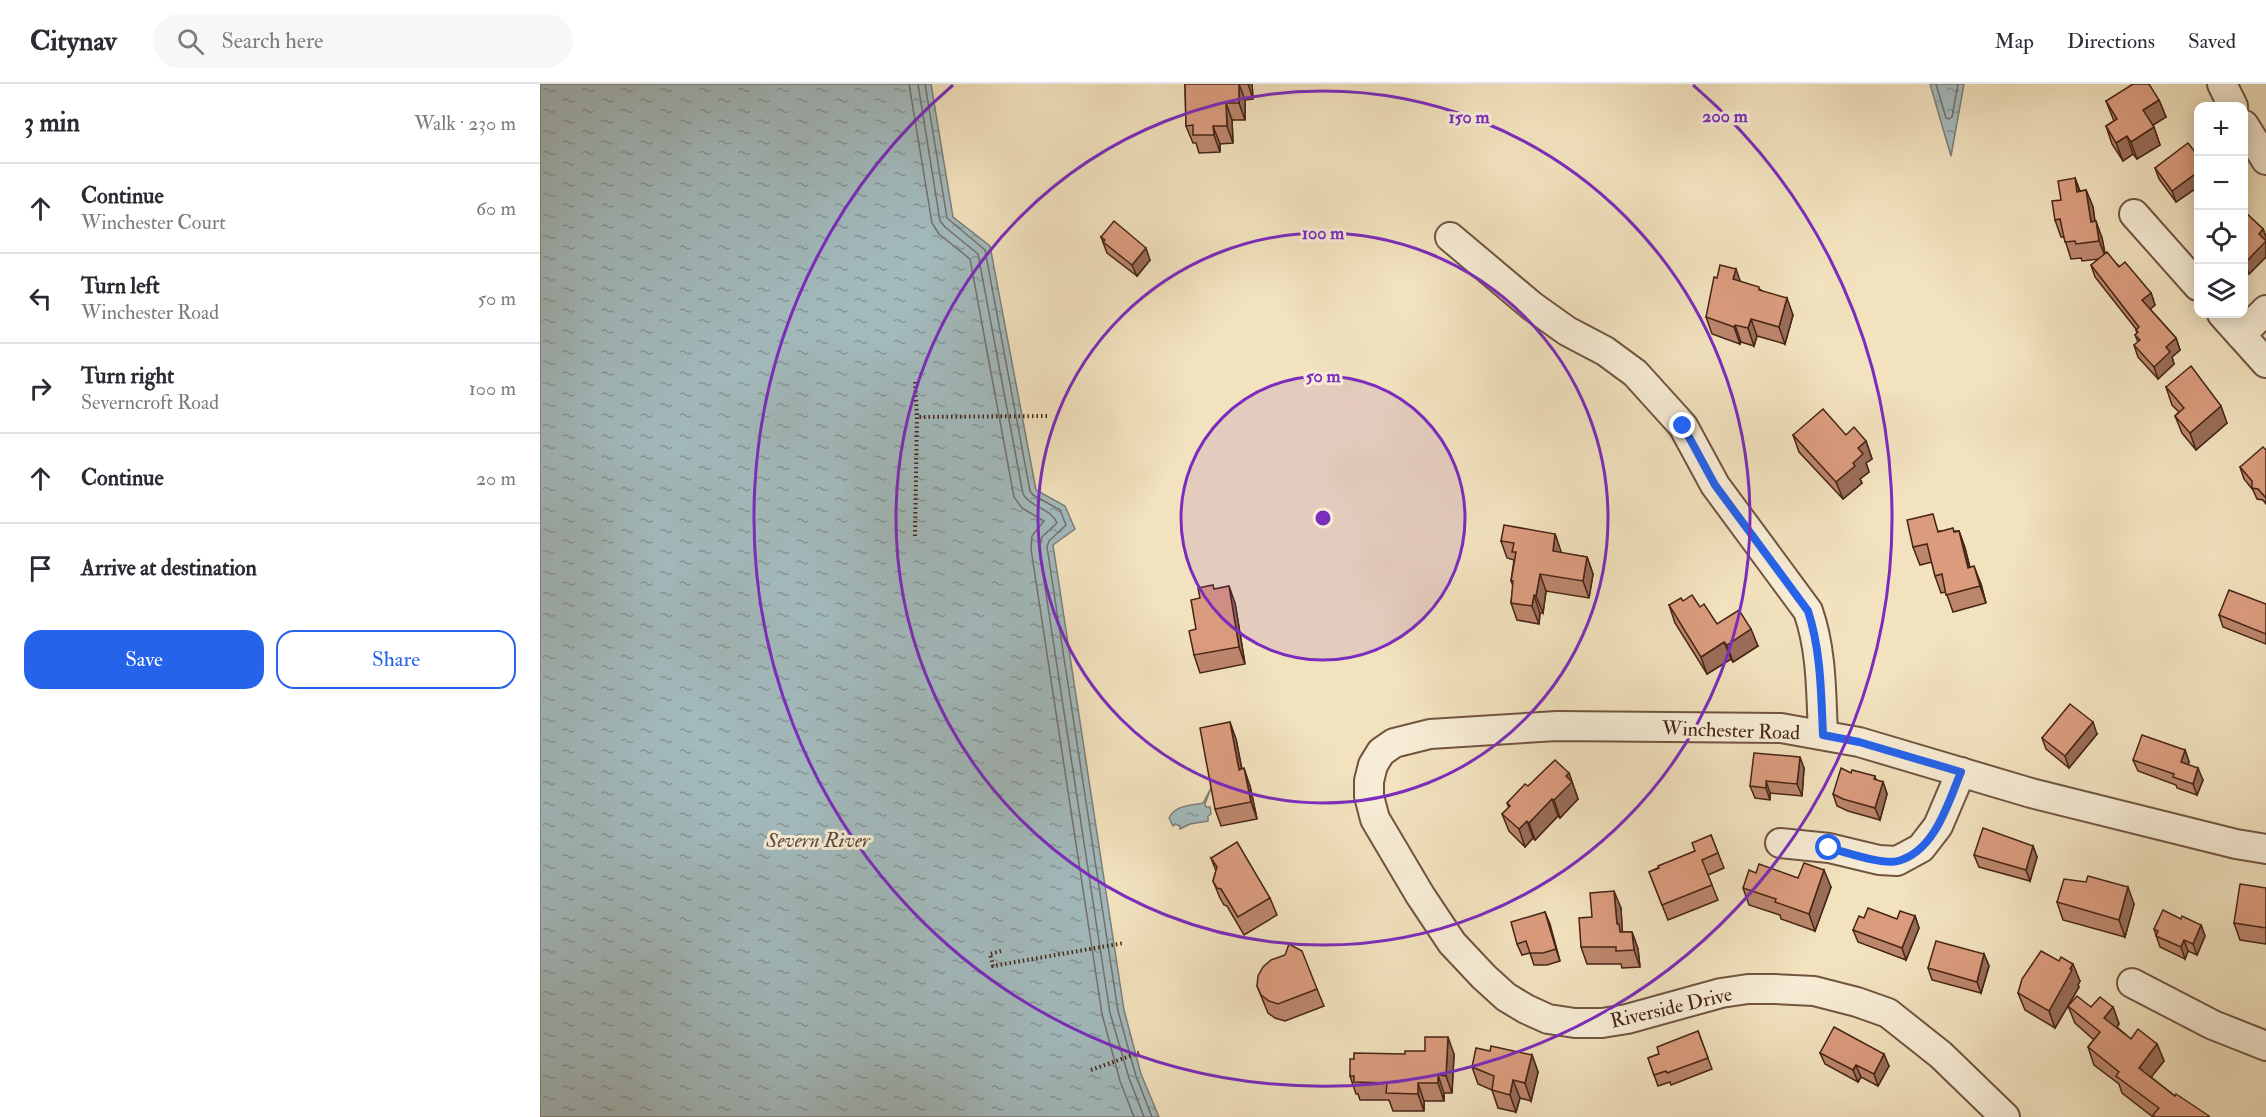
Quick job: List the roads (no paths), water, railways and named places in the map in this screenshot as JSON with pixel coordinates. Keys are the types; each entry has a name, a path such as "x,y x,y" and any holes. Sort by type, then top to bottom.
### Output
{"street":[{"path":"2222,84 2231,102"},
{"path":"2248,132 2266,160"},
{"path":"2134,214 2194,280"},
{"path":"1450,237 1532,306 1568,331 1605,351 1635,373 1683,426 1715,485 1808,611 1816,634 1819,658 1823,735"},
{"path":"2241,335 2266,310"},
{"path":"2226,318 2266,363"},
{"name":"Winchester Road","path":"1373,765 1381,752 1394,743 1430,734 1452,732 1557,726 1781,728 1859,742 2031,793 2236,844 2266,849"},
{"name":"Riverside Drive","path":"1373,765 1369,781 1369,796 1375,819 1395,857 1452,943 1499,991 1526,1009 1548,1019 1575,1023 1602,1023 1627,1019 1730,992 1775,989 1814,991 1888,1013 1941,1055 2005,1117"},
{"path":"1780,843 1829,848 1879,860 1897,861 1921,848 1938,826 1961,772"},
{"path":"2132,983 2213,1025 2266,1046"}],"water":[{"name":"Severn River","path":"540,84 931,84 953,217 990,246 1036,490 1065,506 1075,529 1053,545 1124,1010 1141,1074 1159,1117 540,1117"},
{"path":"1930,84 1964,84 1951,156"},
{"path":"1211,788 1205,804 1206,807 1210,807 1211,814 1208,816 1208,821 1190,824 1180,829 1180,826 1175,824 1173,826 1169,818 1175,811 1203,803"}]}
